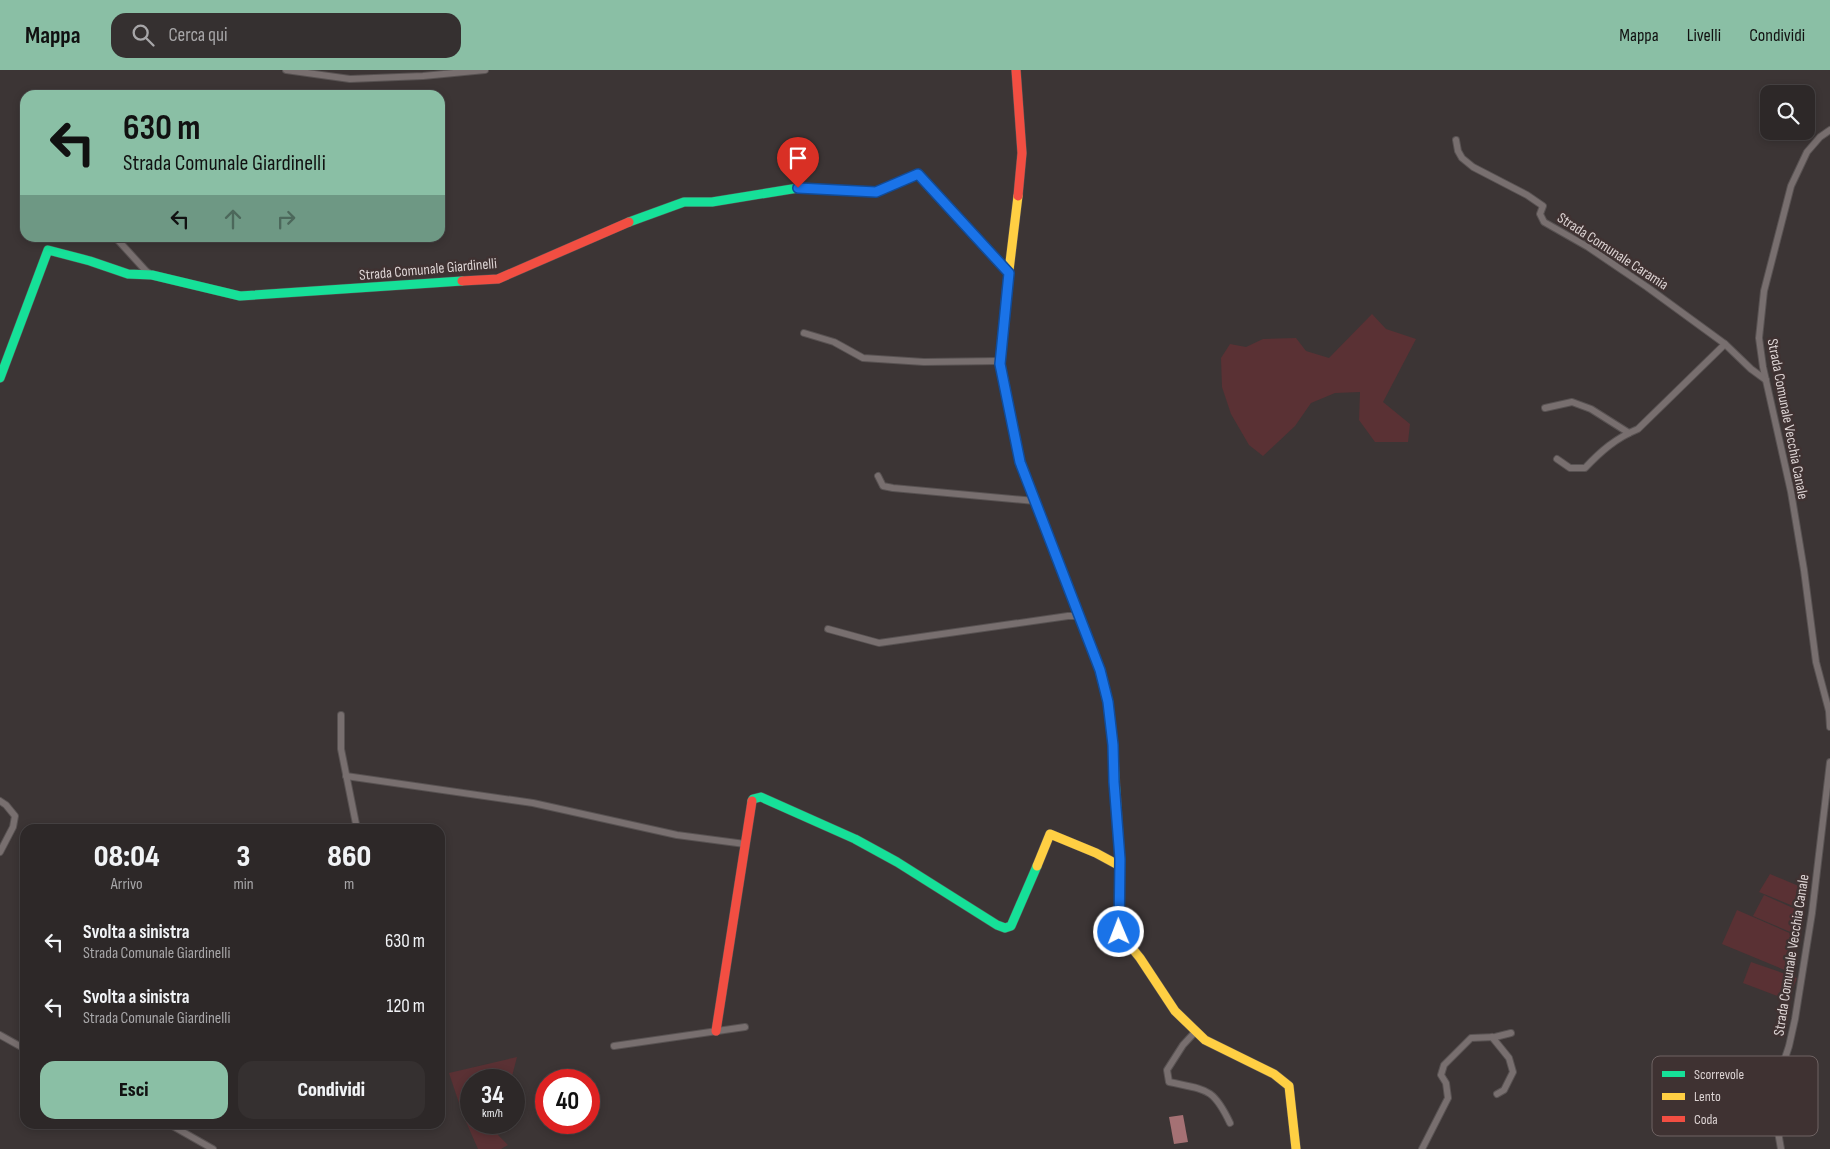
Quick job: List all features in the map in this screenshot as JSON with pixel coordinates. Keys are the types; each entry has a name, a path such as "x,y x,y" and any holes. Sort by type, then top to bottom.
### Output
{"street":[{"path":"286,70 350,79 424,76 485,70"},
{"path":"1016,70 1022,153 1000,361 1020,462 1100,670 1108,702 1113,745 1120,866 1119,932 1140,958 1175,1011 1205,1040 1274,1074 1289,1086 1296,1149"},
{"name":"Strada Comunale Vecchia Canale","path":"1830,130 1820,137 1807,152 1790,186 1764,292 1759,338 1790,492 1804,570 1816,662 1829,711 1830,727"},
{"name":"Strada Comunale Caramia","path":"1456,140 1458,151 1462,158 1473,167 1527,195 1543,206 1540,214 1544,222 1588,246 1647,287 1725,344 1751,369 1766,380"},
{"name":"Strada Comunale Giardinelli","path":"0,378 48,250 88,260 125,273 146,277 152,275 240,296 498,279 621,225 684,202 712,202 798,188 876,192 918,174 1009,273"},
{"path":"120,242 152,275"},
{"path":"804,333 834,342 863,358 924,362 1000,361"},
{"path":"1557,459 1570,468 1585,468 1603,449 1638,429 1725,344"},
{"path":"1545,408 1572,402 1591,409 1629,433"},
{"path":"878,476 883,486 893,488 1035,501"},
{"path":"828,628 879,643 1078,616"},
{"path":"341,715 341,749 356,824"},
{"name":"Strada Comunale Vecchia Canale","path":"1786,1056 1795,1019 1812,913 1830,762"},
{"path":"346,776 533,803 677,835 745,844"},
{"path":"716,1031 753,798 762,797 855,839 897,862 997,925 1005,928 1011,926 1013,922 1050,834 1096,853 1120,866"},
{"path":"0,801 15,816 13,827 0,852"},
{"path":"614,1046 745,1027"},
{"path":"1196,1030 1183,1045 1167,1070 1169,1082 1206,1090 1220,1103 1230,1123"},
{"path":"1422,1149 1448,1098 1446,1084 1441,1075 1444,1065 1471,1038 1492,1037 1511,1033"},
{"path":"0,1035 20,1046"},
{"path":"1492,1037 1509,1058 1514,1072 1504,1090 1497,1094"},
{"path":"178,1129 213,1149"},
{"name":"Strada Comunale Vecchia Canale","path":"1779,1136 1781,1149"}],"shaded area":[{"path":"1372,314 1386,329 1416,339 1383,402 1410,424 1408,442 1375,442 1359,420 1360,392 1335,393 1311,403 1295,426 1263,456 1249,445 1231,414 1222,387 1221,358 1230,344 1246,347 1263,339 1296,338 1306,351 1329,358"},
{"path":"1770,874 1808,890 1798,908 1759,892"},
{"path":"1764,895 1804,913 1795,934 1753,916"},
{"path":"1737,910 1801,938 1787,971 1722,944"},
{"path":"1751,962 1797,978 1788,1000 1743,983"},
{"path":"517,1057 514,1069 466,1069"},
{"path":"460,1070 460,1106 449,1073"},
{"path":"1183,1115 1188,1142 1174,1144 1169,1117"},
{"path":"471,1134 498,1134 508,1145 501,1149 478,1149"}],"traffic: fast":[{"path":"629,222 684,202 712,202 798,188 876,192 918,174 1009,273"},
{"path":"0,378 48,250 90,261 128,274 152,275 240,296 462,281"},
{"path":"1006,393 1020,462 1100,670 1108,702 1113,745 1120,859 1119,932 1123,937"},
{"path":"752,801 761,797 855,839 897,862 997,925 1005,928 1011,926 1037,866"}],"traffic: slow":[{"path":"1006,393 1000,364 1018,196"},
{"path":"1037,866 1050,834 1096,853 1120,866"},
{"path":"1123,937 1140,958 1175,1011 1205,1040 1274,1074 1289,1086 1296,1149"}],"traffic: jam":[{"path":"1016,70 1022,153 1018,196"},
{"path":"462,281 498,279 629,222"},
{"path":"716,1031 752,801"}],"route":[{"path":"798,188 876,192 918,174 1009,273 1000,364 1020,462 1100,670 1108,702 1113,745 1120,859 1119,932"}]}
